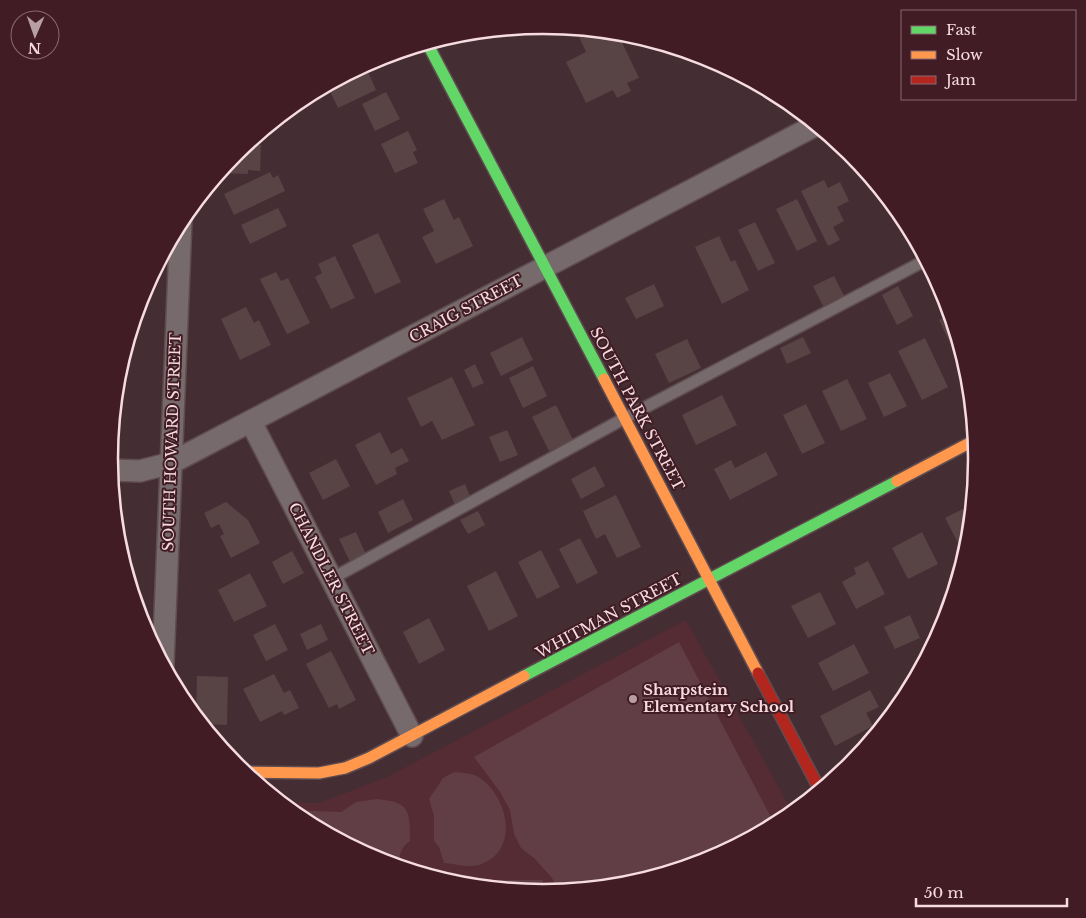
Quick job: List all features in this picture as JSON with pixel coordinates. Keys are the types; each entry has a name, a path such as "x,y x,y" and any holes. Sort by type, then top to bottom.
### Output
{"main road":[{"name":"SOUTH PARK STREET","path":"430,49 817,784"},
{"name":"WHITMAN STREET","path":"255,772 320,773 344,768 369,758 967,444"}],"street":[{"name":"CRAIG STREET","path":"118,470 140,471 171,463 809,128"},
{"name":"SOUTH HOWARD STREET","path":"164,650 180,237"},
{"name":"CHANDLER STREET","path":"250,422 412,736"}],"lane":[{"path":"331,579 625,418 920,263"}],"shaded area":[{"name":"Sharpstein Elementary School","path":"686,620 789,806 756,827 731,840 680,862 653,870 599,881 543,884 487,881 433,870 406,862 380,852 330,827 293,802 319,803 387,777"},
{"path":"679,642 771,818 731,840 680,862 653,870 599,881 555,884 535,859 521,848 514,834 510,810 500,792 474,757"},
{"path":"454,772 477,776 490,787 498,798 506,824 505,837 501,849 492,858 475,866 444,863 439,847 434,841 434,816 429,799 443,778"},
{"path":"377,799 388,800 402,805 406,810 410,841 402,850 400,860 355,840 304,811 341,812 356,802"},
{"path":"499,880 543,880 543,884 515,883 499,882"}],"building":[{"path":"579,36 621,41 639,78 627,83 631,91 617,98 613,90 586,103 566,62 586,52"},
{"path":"368,72 376,90 338,108 330,91"},
{"path":"386,92 400,119 375,131 362,104"},
{"path":"408,131 417,150 413,152 418,163 395,173 381,144"},
{"path":"256,145 261,145 260,171 248,170 248,174 228,173"},
{"path":"270,172 273,178 278,175 285,191 234,215 224,194"},
{"path":"824,180 828,188 840,182 849,201 837,207 844,221 833,227 840,240 828,246 801,191"},
{"path":"444,199 454,220 459,217 473,246 436,264 422,237 434,231 423,209"},
{"path":"797,199 817,241 797,251 776,209"},
{"path":"278,208 287,226 250,244 241,225"},
{"path":"755,222 775,263 758,271 738,230"},
{"path":"378,233 401,282 375,294 352,245"},
{"path":"719,236 731,262 735,260 749,290 722,304 695,247"},
{"path":"335,256 355,298 331,309 315,277 322,273 318,264"},
{"path":"276,272 281,281 288,278 310,323 287,334 260,279"},
{"path":"834,276 844,296 823,306 813,286"},
{"path":"654,284 664,306 636,319 625,298"},
{"path":"898,286 913,316 897,325 882,295"},
{"path":"246,307 254,323 259,320 271,345 240,360 221,319"},
{"path":"944,318 955,353 939,320"},
{"path":"522,337 533,360 501,376 490,353"},
{"path":"803,337 811,353 787,364 780,348"},
{"path":"925,338 948,387 922,400 898,351"},
{"path":"687,339 701,368 669,383 655,354"},
{"path":"475,364 484,383 473,388 464,370"},
{"path":"533,366 547,396 523,408 509,378"},
{"path":"890,373 907,406 884,417 868,383"},
{"path":"452,377 475,425 442,440 432,421 421,427 407,398"},
{"path":"847,379 867,419 841,431 822,391"},
{"path":"722,395 737,425 696,445 682,415"},
{"path":"806,404 825,443 802,454 783,415"},
{"path":"556,405 573,440 549,451 532,417"},
{"path":"507,430 518,455 500,462 489,437"},
{"path":"380,432 391,454 402,448 409,461 395,468 397,474 376,485 355,445"},
{"path":"766,452 778,475 730,500 714,469 731,460 735,468"},
{"path":"336,459 350,486 323,500 309,473"},
{"path":"595,466 605,486 581,499 571,479"},
{"path":"465,484 472,501 456,507 449,491"},
{"path":"616,495 641,547 617,558 605,534 596,539 583,511"},
{"path":"403,499 413,520 388,533 378,512"},
{"path":"226,502 248,520 260,543 231,558 220,536 224,534 219,524 211,528 204,513"},
{"path":"966,508 959,545 945,518"},
{"path":"478,511 485,525 468,534 460,520"},
{"path":"356,532 367,557 351,564 339,539"},
{"path":"922,532 938,564 908,579 892,548"},
{"path":"580,538 598,573 577,584 559,549"},
{"path":"541,550 560,587 537,599 518,562"},
{"path":"292,551 304,573 283,584 272,562"},
{"path":"868,561 885,594 856,609 842,582 856,574 854,568"},
{"path":"496,571 518,616 489,631 467,586"},
{"path":"250,573 267,606 234,622 218,590"},
{"path":"820,592 836,624 808,638 791,606"},
{"path":"910,615 920,638 895,649 884,627"},
{"path":"429,618 445,650 419,664 403,632"},
{"path":"275,624 288,650 266,661 253,635"},
{"path":"321,624 328,640 307,650 300,634"},
{"path":"854,644 869,673 833,691 818,663"},
{"path":"331,651 356,700 339,709 337,704 329,708 306,664"},
{"path":"274,674 284,693 290,690 299,708 284,715 282,711 260,722 243,689"},
{"path":"197,676 228,677 227,725 211,724 196,705"},
{"path":"870,690 879,707 866,713 873,726 835,746 820,716"},
{"path":"475,879 491,879 491,881"}],"traffic: fast":[{"path":"430,49 604,379"},
{"path":"524,676 897,481"}],"traffic: slow":[{"path":"604,379 758,673"},
{"path":"897,481 967,444"},
{"path":"255,772 319,773 345,768 369,758 524,676"}],"traffic: jam":[{"path":"758,673 817,784"}],"place":[{"name":"Sharpstein Elementary School","path":"633,699"}]}
